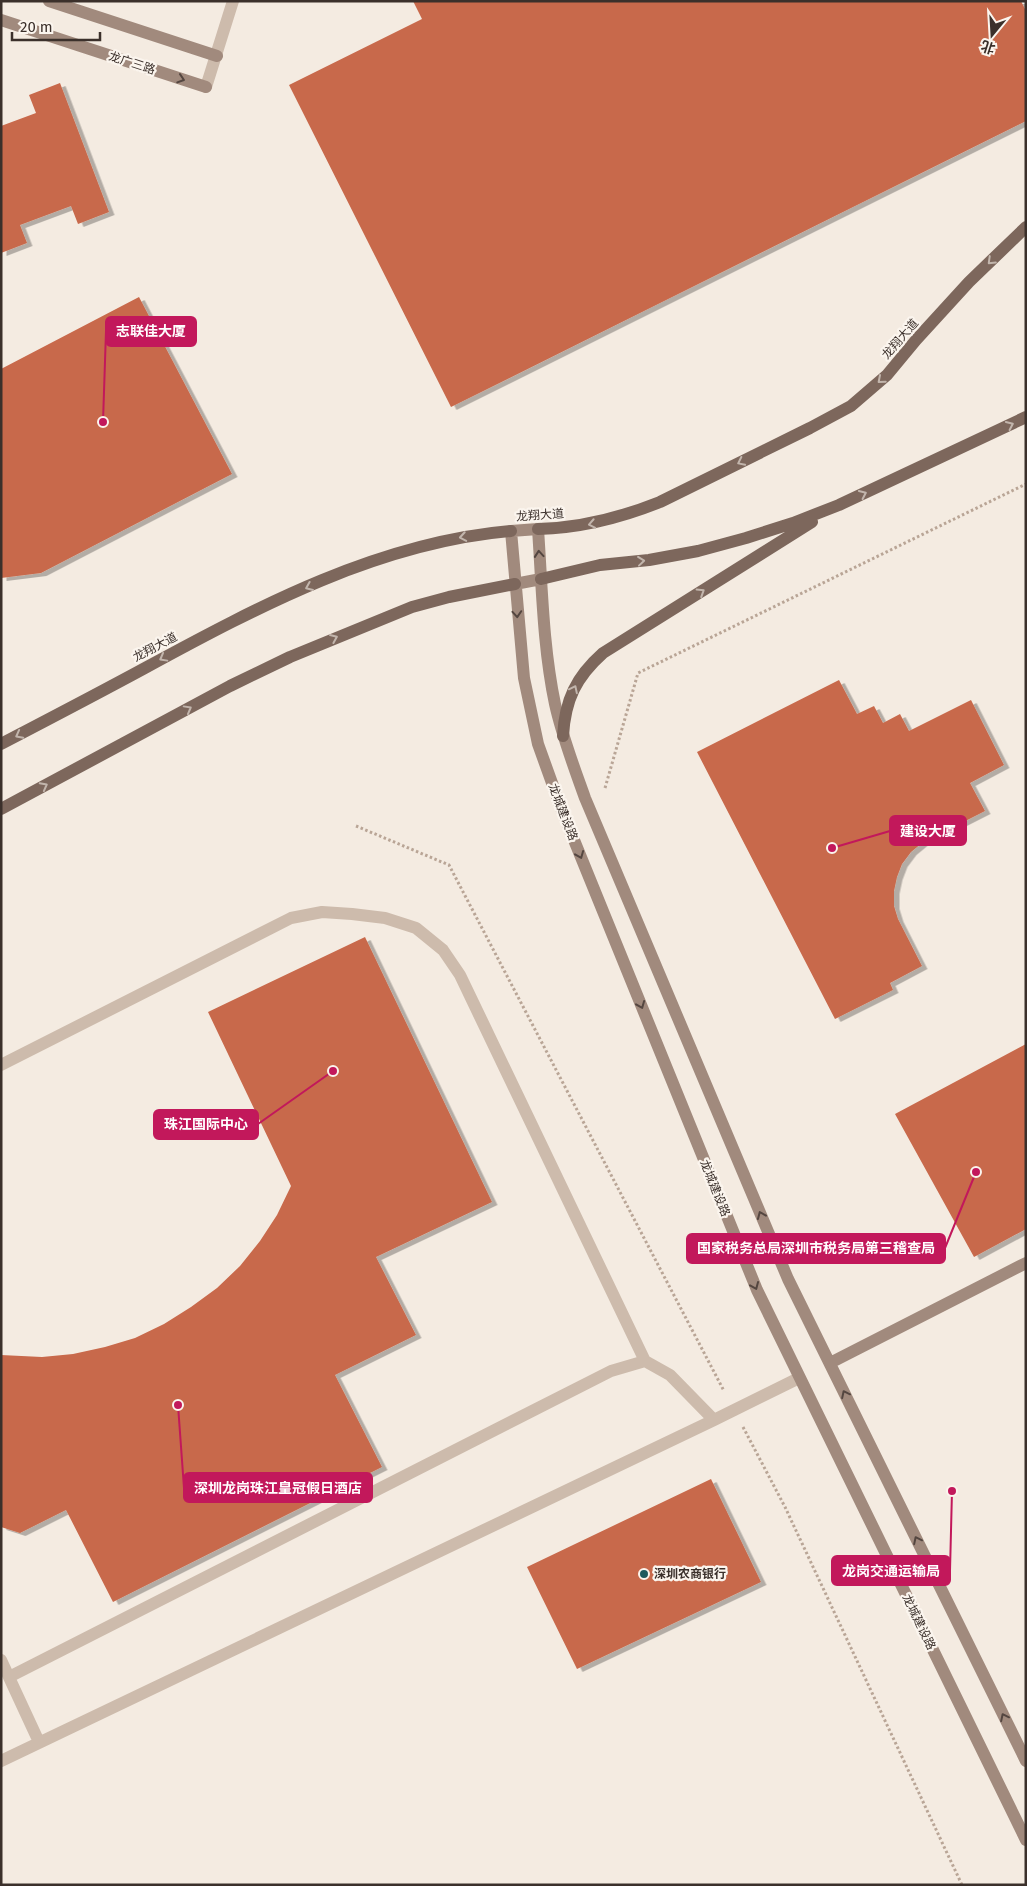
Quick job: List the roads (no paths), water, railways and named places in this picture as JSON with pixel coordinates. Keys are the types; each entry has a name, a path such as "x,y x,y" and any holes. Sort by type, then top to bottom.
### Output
{"main road":[{"path":"49,1 216,56"},
{"name":"龙广三路","path":"1,20 206,88"},
{"name":"龙翔大道","path":"1,744 204,636 330,578 394,554 437,541 480,534 593,524 637,511 660,502 810,428 851,406 887,375 969,282 1026,227"},
{"path":"1,808 230,686 290,657 412,607 449,597 600,566 698,551 756,535 840,505 1026,417"},
{"path":"563,736 567,705 573,689 581,676 603,653 840,505"},
{"name":"龙城建设路","path":"538,529 549,672 563,736 585,798 788,1279 1026,1761"},
{"name":"龙城建设路","path":"511,531 524,678 530,712 538,744 561,808 756,1290 1026,1840"},
{"path":"830,1363 1026,1263"}],"lane":[{"path":"206,88 233,1"},
{"path":"1,1064 290,918 322,912 352,914 385,918 416,928 443,950 460,975 644,1361 670,1375 714,1420"},
{"path":"9,1677 611,1371 644,1361"},
{"path":"1,1761 799,1378"},
{"path":"1,1660 39,1742"}],"place":[{"name":"志联佳大厦","path":"103,422"},
{"name":"建设大厦","path":"832,848"},
{"name":"珠江国际中心","path":"333,1071"},
{"name":"国家税务总局深圳市税务局第三稽查局","path":"976,1172"},
{"name":"深圳龙岗珠江皇冠假日酒店","path":"178,1405"},
{"name":"龙岗交通运输局","path":"952,1491"},
{"name":"深圳农商银行","path":"644,1574"}]}
